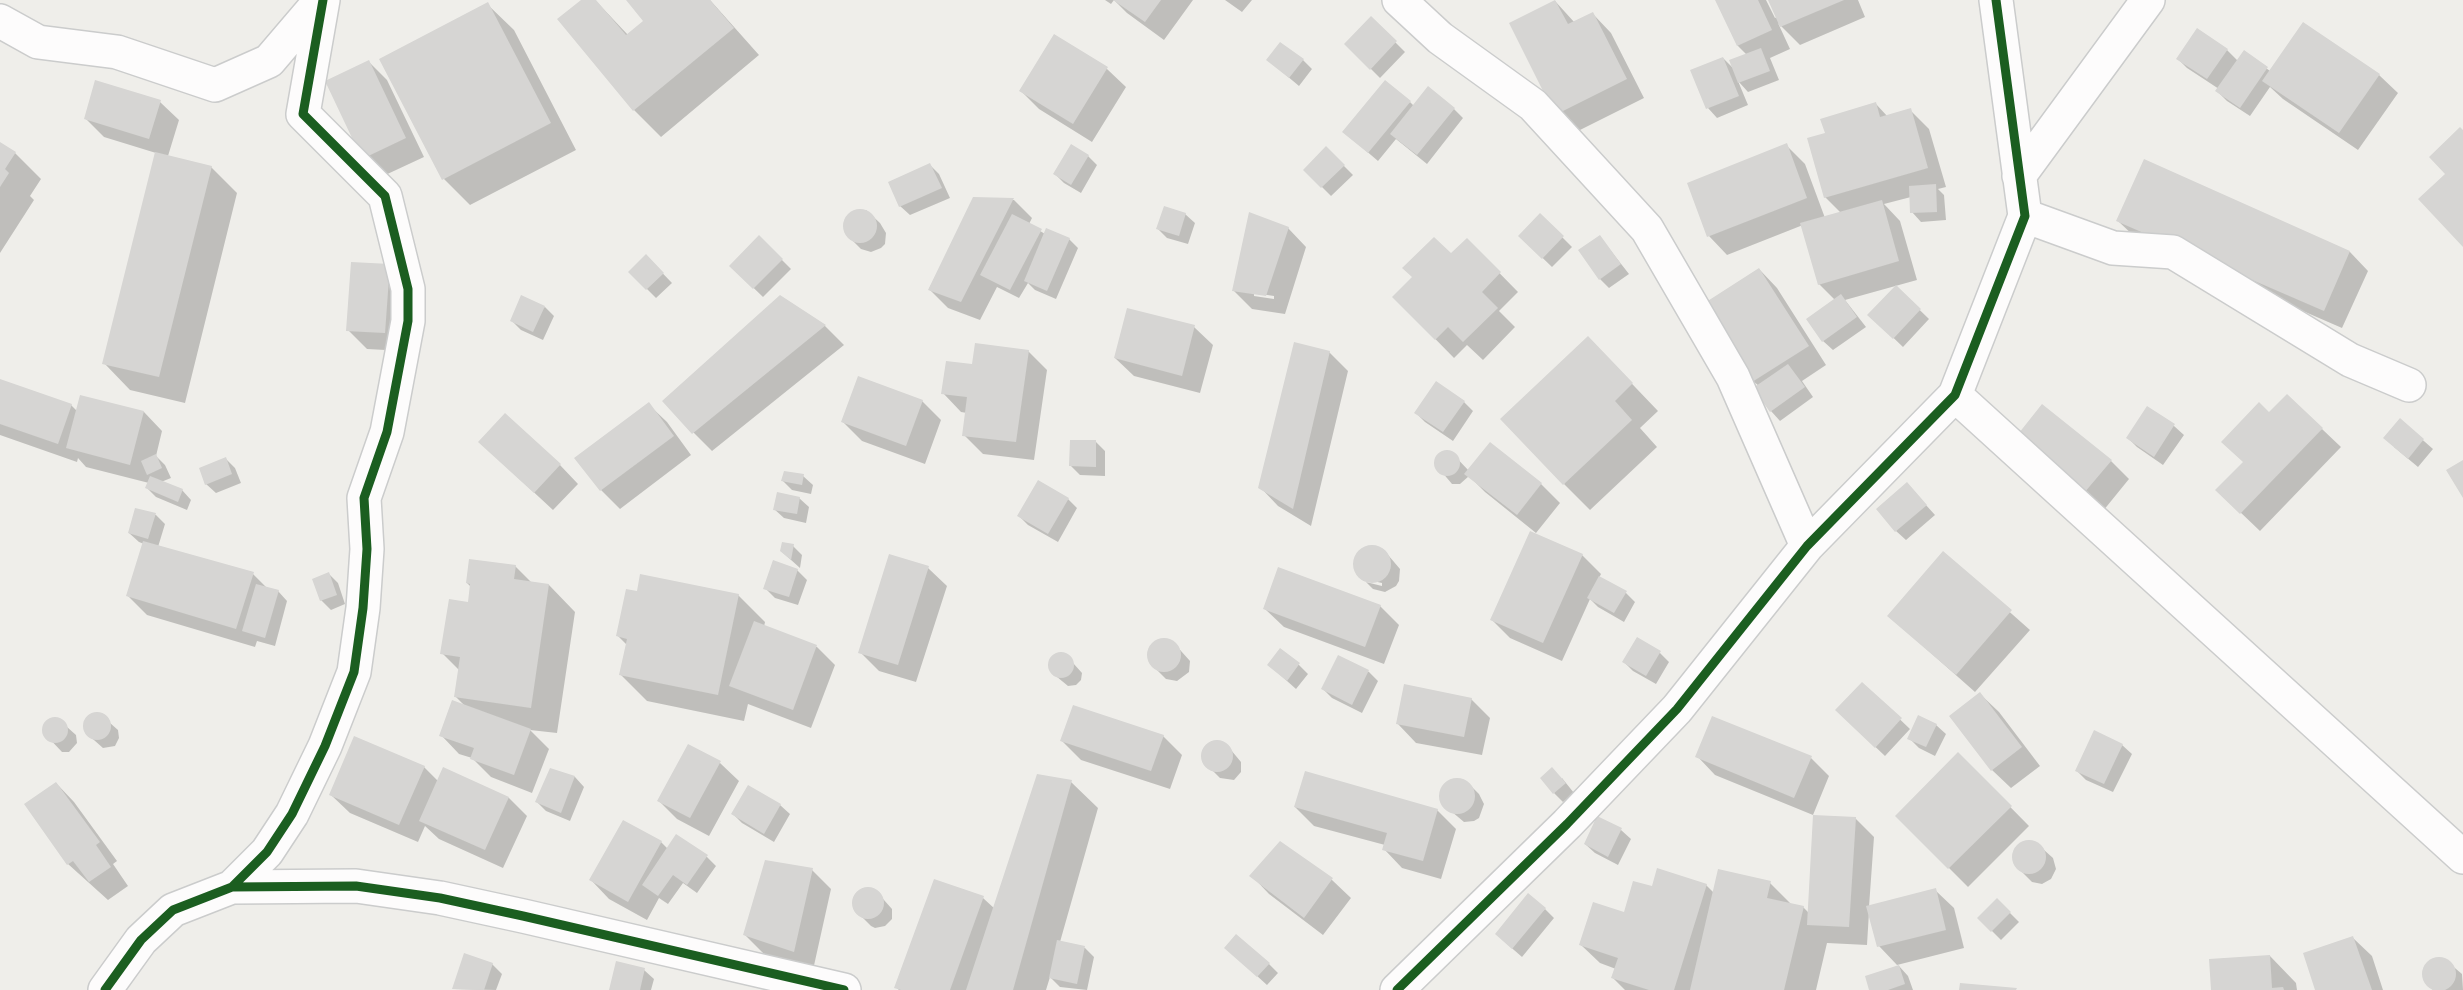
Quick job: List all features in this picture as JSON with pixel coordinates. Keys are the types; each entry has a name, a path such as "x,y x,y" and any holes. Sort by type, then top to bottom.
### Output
{"street":[{"path":"0,21 38,42 117,52 215,85 269,61 322,0"},
{"path":"232,887 267,852 292,814 325,746 354,672 363,608 367,549 364,498 387,432 408,321 408,289 385,196 303,114 322,0"},
{"path":"1399,0 1440,38 1533,105 1647,229 1733,377 1807,546"},
{"path":"1397,990 1568,824 1677,709 1807,546 1955,395 2025,216 1996,0"},
{"path":"2019,176 2148,0"},
{"path":"2025,216 2113,248 2173,252 2350,360 2409,385"},
{"path":"1955,395 2463,857"},
{"path":"105,990 141,940 173,910 232,887 356,886 440,898 844,990"}],"building":[{"path":"581,0 596,0 626,35 643,21 626,0 710,0 734,28 633,111 557,19"},
{"path":"1113,0 1161,0 1145,22"},
{"path":"1555,0 1568,24 1593,12 1627,79 1555,115 1509,23"},
{"path":"1715,0 1758,0 1772,30 1737,46"},
{"path":"1768,0 1844,0 1780,27"},
{"path":"488,2 551,123 442,180 379,59"},
{"path":"1371,16 1397,41 1370,70 1344,44"},
{"path":"2303,22 2380,74 2339,133 2262,81"},
{"path":"2197,28 2228,49 2207,79 2176,59"},
{"path":"1054,34 1108,67 1073,124 1019,91"},
{"path":"1280,42 1304,59 1289,78 1266,60"},
{"path":"1761,48 1770,71 1738,83 1729,60"},
{"path":"2244,50 2268,67 2240,108 2215,91"},
{"path":"1723,57 1739,96 1706,109 1690,70"},
{"path":"369,60 406,138 362,159 325,81"},
{"path":"95,80 161,100 149,139 84,119"},
{"path":"1385,80 1411,101 1368,153 1342,132"},
{"path":"1428,86 1455,108 1417,155 1390,134"},
{"path":"1876,102 1880,117 1911,108 1928,168 1824,198 1807,138 1825,133 1820,119"},
{"path":"2460,127 2463,130 2463,247 2418,199 2445,174 2429,157"},
{"path":"0,142 16,152 5,169 9,173 0,187"},
{"path":"1787,143 1807,198 1707,237 1687,183"},
{"path":"1071,144 1089,155 1071,185 1053,174"},
{"path":"1326,146 1345,165 1321,188 1303,170"},
{"path":"155,152 212,166 159,377 102,364"},
{"path":"2144,159 2350,251 2324,311 2116,221"},
{"path":"930,163 942,188 899,207 888,182"},
{"path":"1936,184 1937,212 1910,213 1909,186"},
{"path":"973,197 1014,198 961,302 928,290"},
{"path":"1882,200 1899,261 1818,285 1800,223"},
{"path":"1164,206 1186,213 1179,236 1156,229"},
{"path":"860,209 872,214 877,226 872,238 860,243 848,238 843,226 848,214"},
{"path":"1249,212 1289,227 1266,296 1232,291"},
{"path":"1540,213 1564,236 1542,259 1518,236"},
{"path":"1012,214 1042,229 1010,290 980,275"},
{"path":"1046,228 1070,238 1047,291 1024,281"},
{"path":"759,235 783,259 753,289 729,266"},
{"path":"1600,235 1621,264 1599,280 1578,250"},
{"path":"1434,237 1451,253 1467,238 1501,272 1482,292 1498,308 1463,342 1448,327 1435,340 1392,297 1412,277 1402,268"},
{"path":"646,254 664,273 646,290 628,272"},
{"path":"351,262 390,264 385,333 346,331"},
{"path":"1759,268 1809,346 1752,382 1703,304"},
{"path":"1896,285 1921,309 1893,339 1867,315"},
{"path":"1841,294 1857,317 1822,342 1806,319"},
{"path":"521,295 545,306 533,332 510,321"},
{"path":"780,295 826,325 692,434 662,401"},
{"path":"1127,308 1195,325 1182,376 1114,358"},
{"path":"1588,336 1633,383 1615,401 1632,420 1563,485 1500,419"},
{"path":"1294,342 1330,351 1293,509 1258,488"},
{"path":"975,343 1029,350 1016,442 962,436 967,397 941,394 946,361 972,364"},
{"path":"1788,364 1805,387 1770,412 1753,388"},
{"path":"858,376 923,400 906,446 841,422"},
{"path":"0,379 72,404 58,444 0,424"},
{"path":"1436,381 1465,401 1443,432 1414,413"},
{"path":"2287,394 2323,428 2240,514 2215,490 2243,462 2221,442 2259,402 2269,412"},
{"path":"80,395 144,411 130,465 66,448"},
{"path":"649,402 674,436 600,491 574,458"},
{"path":"2042,404 2112,460 2084,493 2015,438"},
{"path":"2147,406 2175,424 2154,457 2126,438"},
{"path":"505,413 561,464 534,493 478,442"},
{"path":"2400,418 2424,439 2408,459 2383,438"},
{"path":"1070,440 1096,440 1096,467 1069,466"},
{"path":"1490,442 1542,483 1517,515 1464,474"},
{"path":"1447,450 1456,454 1460,463 1456,472 1447,476 1438,472 1434,463 1438,454"},
{"path":"156,454 162,468 147,475 141,461"},
{"path":"226,457 232,474 205,485 199,468"},
{"path":"2463,460 2463,498 2446,470"},
{"path":"784,471 804,474 802,485 781,481"},
{"path":"150,476 183,489 178,502 145,488"},
{"path":"1038,480 1069,498 1048,534 1017,516"},
{"path":"1907,482 1927,505 1895,532 1876,509"},
{"path":"777,492 800,497 797,514 773,510"},
{"path":"135,508 156,513 148,539 128,533"},
{"path":"1530,531 1583,554 1543,643 1490,620"},
{"path":"143,541 254,572 236,629 126,596"},
{"path":"782,542 794,544 791,560 780,551"},
{"path":"1372,545 1379,546 1385,551 1390,557 1390,571 1385,577 1379,582 1372,583 1365,582 1359,577 1354,571 1353,564 1354,557 1359,551 1365,546"},
{"path":"1943,551 2012,610 1956,675 1887,616"},
{"path":"889,554 929,566 898,665 858,653"},
{"path":"469,559 516,565 514,579 549,584 531,708 454,697 460,657 440,654 449,599 468,602 470,584 466,583"},
{"path":"773,560 798,569 789,597 763,589"},
{"path":"1278,567 1381,605 1365,647 1263,609"},
{"path":"329,572 337,595 320,601 312,579"},
{"path":"640,574 739,594 718,695 619,675 627,639 616,636 626,589 637,591"},
{"path":"1599,576 1627,591 1614,613 1587,598"},
{"path":"256,584 279,590 265,638 242,631"},
{"path":"754,621 817,645 793,710 729,686"},
{"path":"1637,637 1661,651 1646,676 1622,662"},
{"path":"1164,638 1176,643 1181,655 1176,667 1164,672 1152,667 1147,655 1152,643"},
{"path":"1280,648 1300,663 1287,681 1267,665"},
{"path":"1061,652 1070,656 1074,665 1070,674 1061,678 1052,674 1048,665 1052,656"},
{"path":"1338,655 1369,670 1352,705 1321,689"},
{"path":"1862,682 1902,718 1875,748 1835,710"},
{"path":"1404,684 1472,698 1464,737 1396,724"},
{"path":"1980,692 2022,747 1991,771 1949,716"},
{"path":"452,700 531,729 514,775 470,759 474,748 439,736"},
{"path":"1073,705 1164,735 1151,771 1060,741"},
{"path":"97,712 107,716 111,726 107,736 97,740 87,736 83,726 87,716"},
{"path":"1918,715 1937,724 1926,747 1907,739"},
{"path":"1712,716 1812,756 1794,798 1695,757"},
{"path":"55,717 64,721 68,730 64,739 55,743 46,739 42,730 46,721"},
{"path":"2094,730 2123,744 2104,784 2075,771"},
{"path":"354,736 425,766 399,825 329,795"},
{"path":"1217,740 1228,745 1233,756 1228,767 1217,772 1206,767 1201,756 1206,745"},
{"path":"688,744 721,761 690,818 657,801"},
{"path":"1958,752 2012,806 1948,869 1895,816"},
{"path":"443,767 509,797 485,850 419,821"},
{"path":"1552,767 1566,783 1553,794 1540,778"},
{"path":"550,768 575,776 561,813 535,802"},
{"path":"1305,771 1438,809 1423,861 1382,850 1387,833 1294,807"},
{"path":"1037,774 1072,780 1013,990 966,990"},
{"path":"1457,778 1470,783 1475,796 1470,809 1457,814 1444,809 1439,796 1444,783"},
{"path":"56,782 100,842 96,845 111,867 89,882 73,861 67,865 24,804"},
{"path":"748,785 781,804 764,834 731,814"},
{"path":"1813,815 1856,817 1849,927 1807,925"},
{"path":"1597,816 1622,828 1608,857 1584,844"},
{"path":"623,820 662,841 628,902 589,880"},
{"path":"676,834 708,855 687,885 673,875 658,896 642,885"},
{"path":"2029,840 2041,845 2046,857 2041,869 2029,874 2017,869 2012,857 2017,845"},
{"path":"1280,841 1333,878 1304,918 1249,876"},
{"path":"765,860 813,868 794,952 743,935"},
{"path":"1657,868 1707,884 1674,990 1649,990 1611,978 1618,958 1579,945 1593,902 1624,912 1633,881 1652,886"},
{"path":"1718,869 1771,881 1767,898 1804,906 1784,990 1690,990"},
{"path":"934,879 984,896 950,990 894,988"},
{"path":"868,887 879,892 884,903 879,914 868,919 857,914 852,903 857,892"},
{"path":"1936,888 1946,930 1877,947 1866,906"},
{"path":"1528,893 1546,908 1512,949 1495,934"},
{"path":"1997,898 2011,912 1991,932 1977,918"},
{"path":"1236,934 1270,963 1257,977 1224,948"},
{"path":"2353,936 2372,990 2315,990 2303,953"},
{"path":"1057,940 1085,946 1077,984 1049,978"},
{"path":"464,953 493,963 484,990 452,989"},
{"path":"2270,955 2272,988 2283,987 2284,990 2211,990 2209,959"},
{"path":"2439,957 2451,962 2456,974 2451,986 2439,991 2427,986 2422,974 2427,962"},
{"path":"616,961 645,968 640,990 609,990"},
{"path":"1899,965 1905,984 1888,990 1869,990 1865,976"},
{"path":"1960,983 2017,988 2016,990 1959,990"}],"cycle path":[{"path":"232,887 267,852 292,814 325,746 354,672 363,608 367,549 364,498 387,432 408,321 408,289 385,196 303,114 323,0"},
{"path":"1397,990 1567,824 1677,709 1807,546 1955,395 2025,216 1996,0"},
{"path":"105,990 141,940 173,910 232,887 356,886 440,898 844,990"}]}
